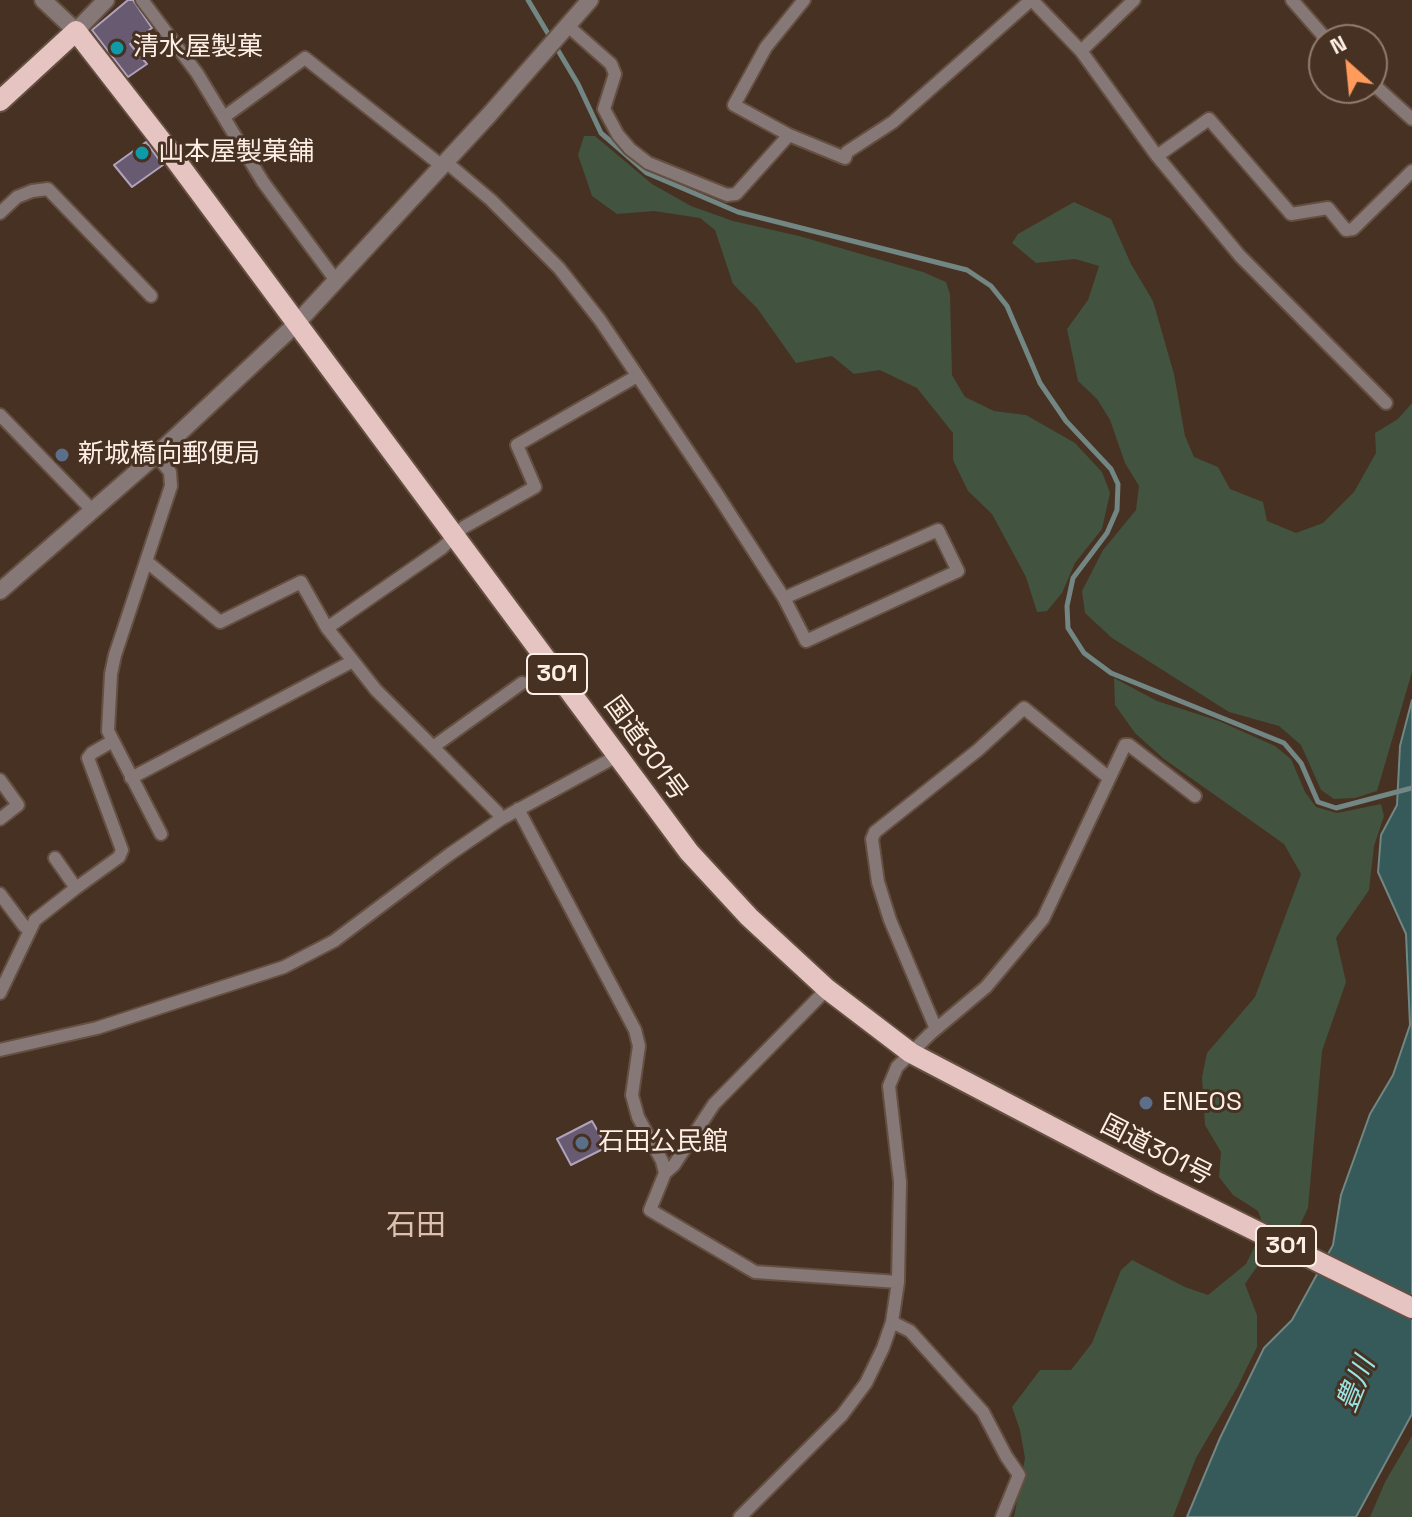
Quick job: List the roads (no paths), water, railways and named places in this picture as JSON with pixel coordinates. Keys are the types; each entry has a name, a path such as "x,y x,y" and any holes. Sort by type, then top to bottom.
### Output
{"highway":[{"path":"0,101 76,31"},
{"name":"国道301号","path":"76,31 155,132 689,852 716,885 779,947 827,989 911,1053 1159,1183 1412,1308"}],"street":[{"path":"43,0 76,31 106,0"},
{"path":"142,0 197,73 263,182 337,282"},
{"path":"0,591 156,455 296,324 590,0"},
{"path":"804,0 766,47 734,105 789,135 845,158 847,152 893,122 1031,0 1081,51 1157,156 1240,256 1386,403"},
{"path":"1081,51 1134,0"},
{"path":"1292,0 1313,24"},
{"path":"564,30 611,64 615,74 604,109 618,135 648,163 727,195 736,194 789,135"},
{"path":"224,117 305,58 491,200 559,268 600,320 784,598 806,641 958,571 938,530 784,598"},
{"path":"1388,97 1412,119"},
{"path":"1157,156 1209,119 1291,214 1328,208 1346,230 1353,229 1412,171"},
{"path":"0,213 17,197 48,189 151,296"},
{"path":"327,628 442,548 464,527 535,487 517,445 637,376"},
{"path":"0,415 92,510"},
{"path":"156,455 170,472 171,486 111,674 108,731 161,834"},
{"path":"146,561 220,622 301,582 327,628 376,690 501,819"},
{"path":"131,778 353,661"},
{"path":"433,747 522,683"},
{"path":"936,1029 890,920 878,882 872,839 875,832 978,750 1024,708 1109,778"},
{"path":"0,993 35,920 119,857 122,850 88,758 111,742"},
{"path":"740,1517 842,1415 866,1383 883,1348 892,1322 898,1282 900,1182 889,1086 897,1067 986,987 1043,919 1125,745 1195,796"},
{"path":"0,1050 97,1028 284,967 334,941 501,819 617,756"},
{"path":"0,780 18,805 0,819"},
{"path":"518,809 635,1030 639,1046 632,1095 638,1117 662,1161 665,1173"},
{"path":"55,858 76,888"},
{"path":"0,894 29,929"},
{"path":"827,989 714,1104 674,1165 665,1173 650,1210 755,1272 898,1282"},
{"path":"892,1322 910,1331 983,1412 1019,1475 1002,1517"}],"water":[{"name":"豊川","path":"1412,700 1412,1414 1356,1517 1187,1517 1220,1438 1264,1348 1292,1320 1333,1245 1341,1195 1370,1114 1393,1075 1410,1025 1406,934 1378,872 1381,835 1397,805 1400,746"}],"waterway":[{"path":"528,0 578,84 601,133 647,173 738,212 967,270 991,286 1007,306 1040,383 1066,421 1111,469 1118,484 1117,510 1107,533 1073,578 1067,606 1068,628 1084,653 1111,673 1284,743 1301,763 1318,802 1336,808 1412,788"}],"place":[{"name":"清水屋製菓","path":"117,48"},
{"name":"山本屋製菓舗","path":"142,153"},
{"name":"新城橋向郵便局","path":"62,455"},
{"name":"ENEOS","path":"1146,1103"},
{"name":"石田公民館","path":"582,1143"}],"district":[{"name":"石田","path":"416,1227"}]}
